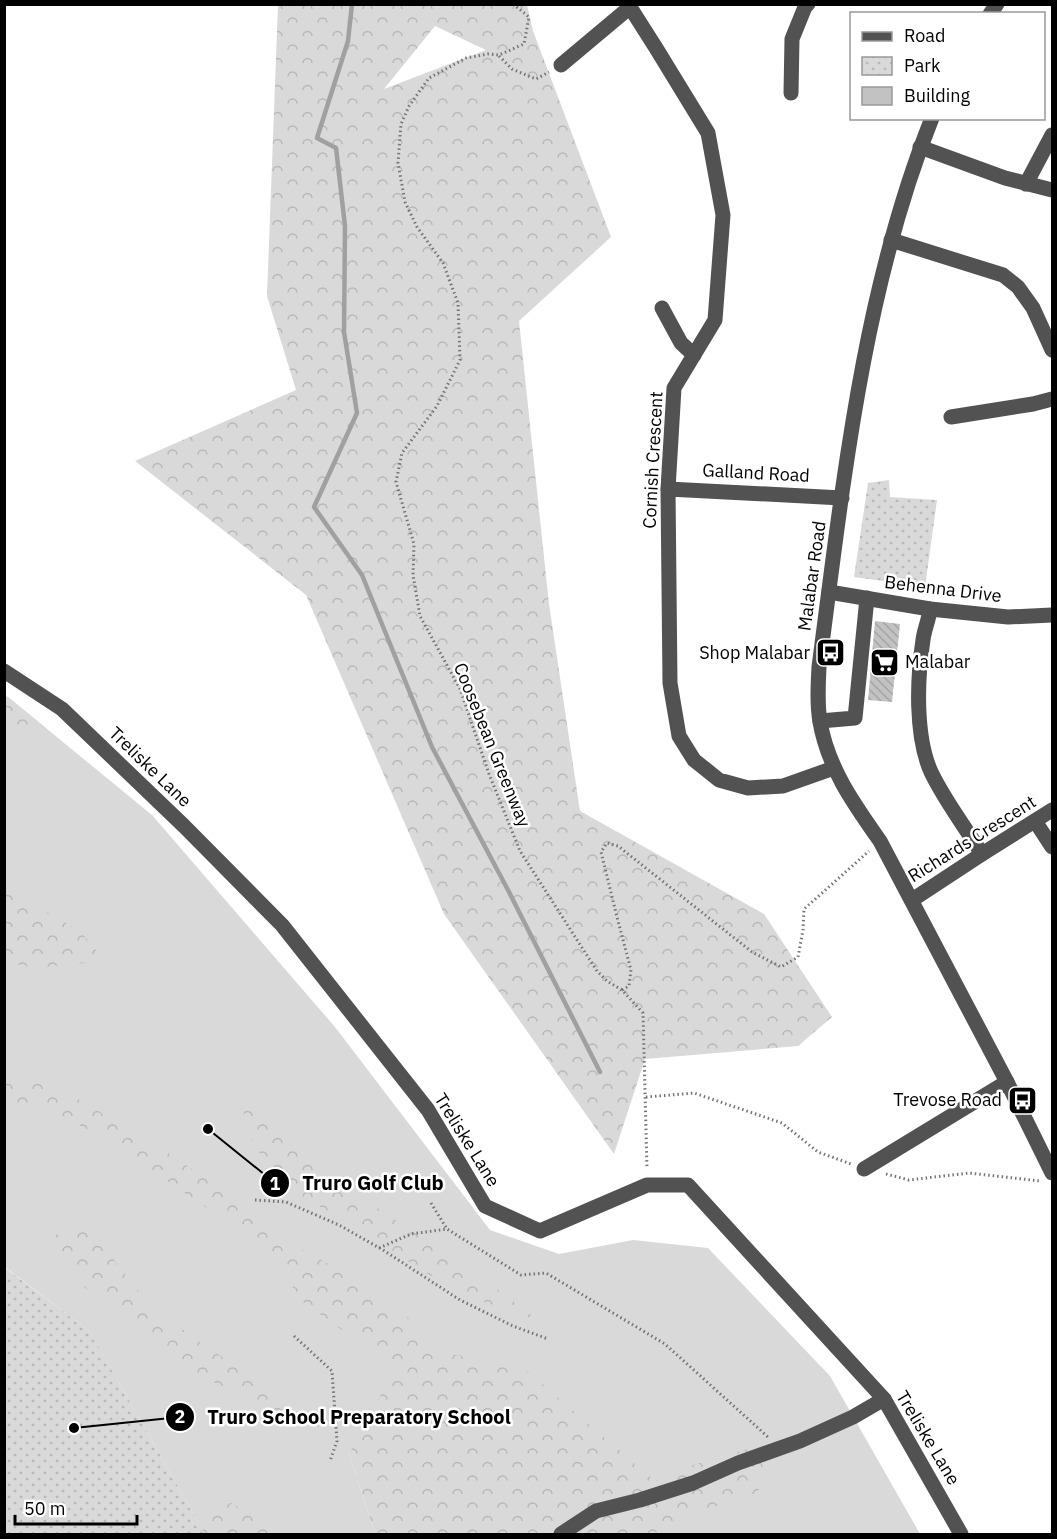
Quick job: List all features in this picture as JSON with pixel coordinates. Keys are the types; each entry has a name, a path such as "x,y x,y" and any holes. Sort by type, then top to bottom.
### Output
{"street":[{"path":"791,93 792,39 808,4"},
{"path":"561,65 629,6"},
{"name":"Cornish Crescent","path":"629,6 708,134 723,215 715,320 674,388 668,489 670,683 679,736 694,760 719,780 748,788 783,786 834,768"},
{"name":"Malabar Road","path":"931,120 920,147 891,240 864,357 855,406 819,667 820,721 834,768 854,805 880,841 1007,1082 1047,1177"},
{"path":"1026,184 1053,135"},
{"path":"920,147 1005,178 1053,190"},
{"path":"891,240 1003,275 1018,287 1033,308 1049,332 1053,350"},
{"path":"662,308 681,343 694,355"},
{"path":"951,417 1053,399"},
{"name":"Galland Road","path":"668,489 842,498"},
{"name":"Behenna Drive","path":"829,592 930,609 1008,617 1053,615"},
{"path":"820,721 855,718 867,598"},
{"path":"930,609 920,663 920,734 935,779 982,854"},
{"name":"Treliske Lane","path":"4,671 62,710 184,826 282,925 428,1110 485,1206 540,1231 647,1185 688,1185 884,1399 961,1534"},
{"name":"Richards Crescent","path":"912,900 1053,810"},
{"path":"1035,821 1053,847"},
{"path":"864,1169 1007,1082"},
{"path":"561,1534 596,1511 693,1483 738,1463 800,1441 853,1417 884,1399"}],"path":[{"name":"Coosebean Greenway","path":"513,4 530,17 524,44 499,55 488,54 466,58 429,78 409,106 401,124 398,163 405,202 417,227 443,263 458,303 460,360 437,406 402,453 396,482 414,544 413,575 420,616 460,689 489,774 520,851 597,971 607,981 622,990 643,1013 647,1185"},
{"path":"499,55 512,69 536,80 561,65"},
{"path":"622,990 629,986 631,969 601,852 607,843 618,846 752,952 781,967 798,957 804,909 880,841"},
{"path":"646,1097 694,1093 782,1123 818,1152 864,1169 909,1180 969,1173 1047,1177"},
{"path":"255,1200 286,1202 339,1225 460,1300 513,1326 548,1339"},
{"path":"431,1203 447,1229 521,1275 546,1273 665,1344 780,1448"},
{"path":"379,1248 411,1234 447,1229"},
{"path":"294,1336 332,1371 337,1441 330,1461"}],"green space":[{"path":"278,5 527,5 533,31 611,237 519,321 549,604 580,811 764,914 832,1017 798,1046 645,1059 614,1154 444,914 306,595 135,461 296,390 267,296","holes":["435,26 486,50 384,89"]},
{"path":"889,480 890,497 937,500 925,587 854,577 868,483"},
{"path":"4,696 152,815 335,1027 490,1230 559,1254 633,1240 708,1248 830,1376 920,1534 653,1534 673,1497 349,1454 375,1534 205,1534 90,1332 5,1267"},
{"path":"5,696 8,697 47,729 5,723"},
{"path":"4,887 80,931 105,961 34,968 5,962"},
{"path":"4,1071 75,1097 168,1153 256,1212 293,1245 366,1284 406,1315 442,1352 525,1369 655,1481 686,1467 754,1447 777,1455 774,1468 755,1495 707,1509 653,1534 375,1534 349,1454 395,1368 300,1300 274,1253 107,1138 54,1114 5,1102"},
{"path":"260,1105 303,1153 383,1212 471,1269 539,1321 457,1292 277,1180 243,1127 244,1110"},
{"path":"69,1228 91,1231 148,1303 194,1338 334,1433 330,1443 180,1366 84,1287 40,1243"},
{"path":"4,1267 90,1332 198,1523 211,1508 231,1503 264,1521 273,1534 180,1534"},
{"path":"4,1267 90,1332 205,1534 5,1534"}],"building":[{"name":"Malabar","path":"875,621 900,624 892,702 868,700"}],"waterway":[{"path":"352,4 348,41 317,138 336,148 345,226 344,332 357,413 314,507 362,575 432,747 508,890 600,1072"}],"place":[{"name":"Shop Malabar","path":"831,653"},
{"name":"Malabar","path":"884,662"},
{"name":"Trevose Road","path":"1023,1100"},
{"name":"Truro Golf Club","path":"208,1129"},
{"name":"Truro School Preparatory School","path":"74,1428"}]}
